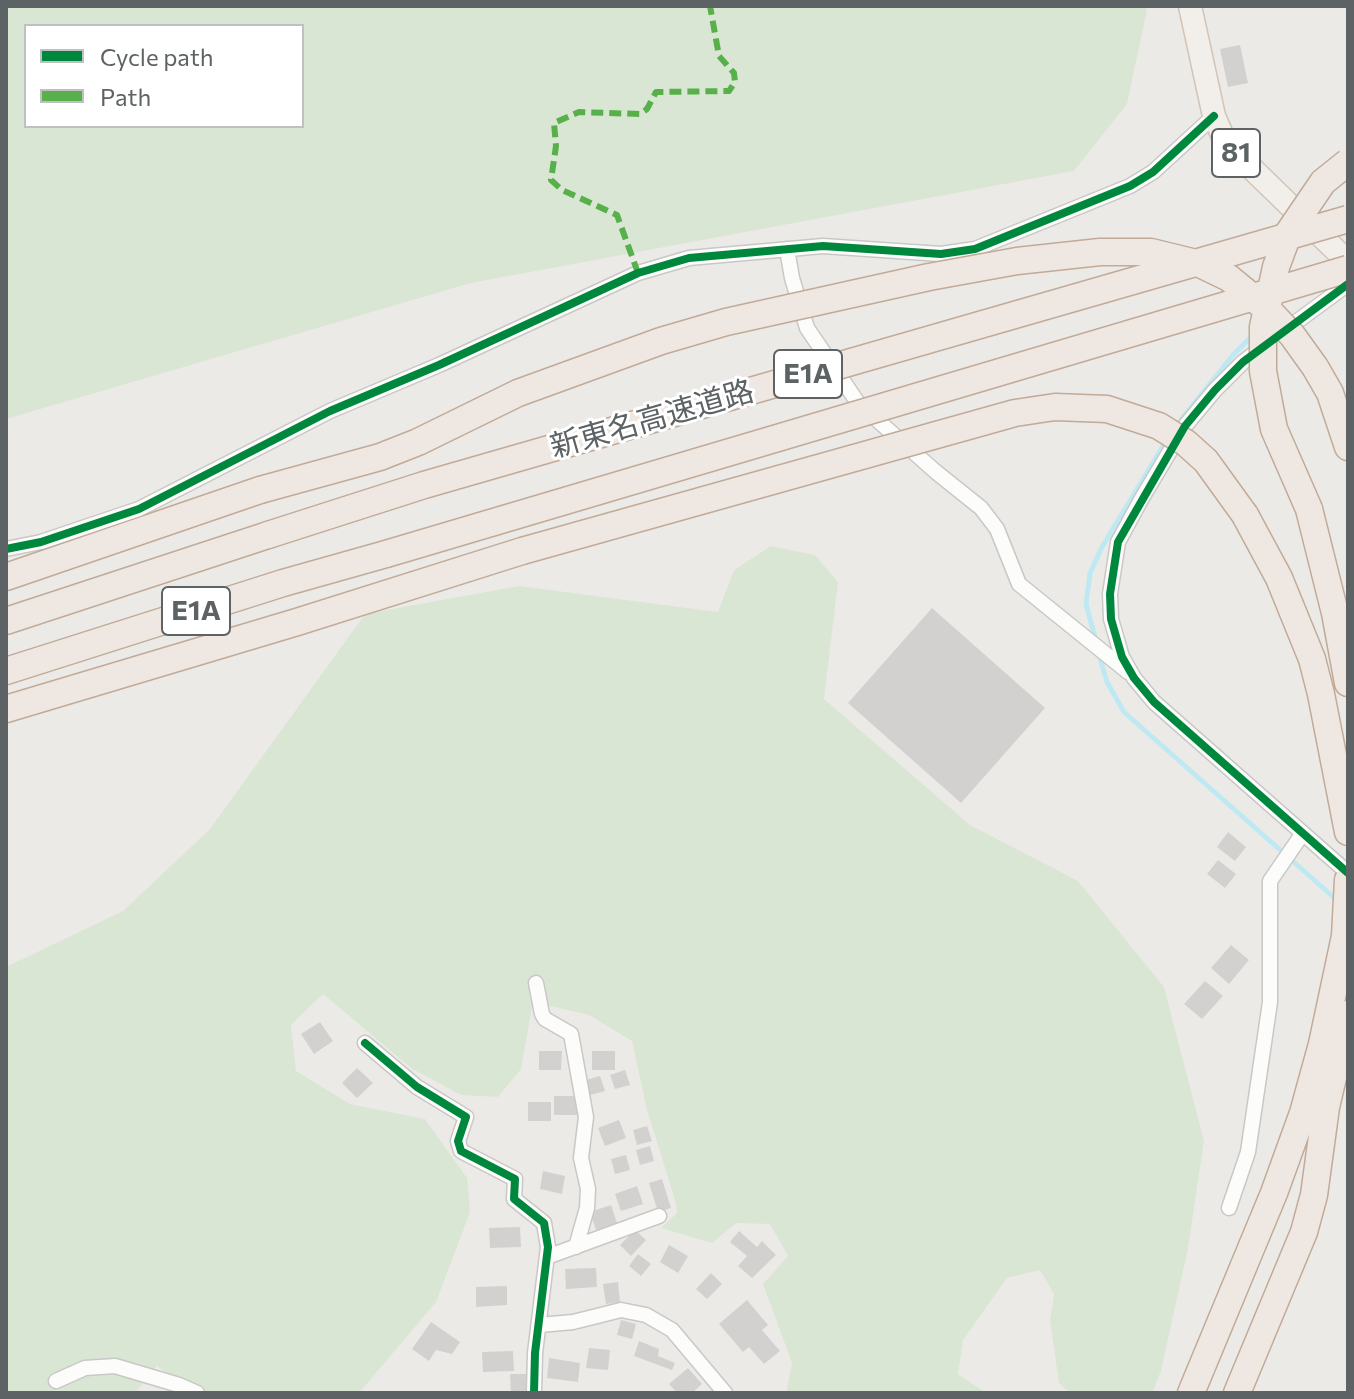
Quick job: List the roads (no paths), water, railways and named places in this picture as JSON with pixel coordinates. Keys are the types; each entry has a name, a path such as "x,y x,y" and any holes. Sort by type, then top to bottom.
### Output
{"highway":[{"path":"1348,162 1323,182 1289,232 1276,267 1263,327 1263,371 1274,429 1309,509 1333,601 1348,683"},
{"name":"新東名高速道路","path":"6,621 439,481 1348,219"},
{"path":"6,577 260,490 380,457 518,393 661,341 726,322 929,277 1100,252 1151,252 1200,264 1229,278 1269,311 1292,335 1315,367 1330,393 1348,447"},
{"name":"新東名高速道路","path":"6,671 283,583 1348,269"},
{"path":"6,709 522,551 1015,413 1055,407 1107,409 1159,426 1186,443 1206,461 1245,515 1279,578 1312,659 1348,832"},
{"path":"1191,1393 1263,1220 1303,1113 1322,1044 1345,936 1348,880"},
{"path":"1237,1393 1304,1232 1314,1195 1326,1107 1348,1014"}],"main road":[{"name":"81","path":"1190,6 1214,116 1223,137 1348,262"}],"street":[{"path":"6,549 41,542 139,509 330,411 439,365 638,273 689,258 823,246 941,254 975,249 1130,186 1153,172 1214,116"},
{"path":"787,249 807,328 858,403 981,508 997,529 1019,584 1134,678"},
{"path":"1348,284 1243,362 1185,426 1118,542 1110,594 1111,619 1122,657 1154,702 1348,873"},
{"path":"1229,1208 1248,1152 1270,1002 1270,881 1303,833"},
{"path":"536,983 545,1019 571,1034 586,1117 581,1158 588,1189 587,1208 576,1247"},
{"path":"365,1043 417,1087 466,1117 458,1141 461,1151 515,1179 514,1199 544,1223 547,1257 535,1353 534,1393"},
{"path":"547,1257 659,1216"},
{"path":"540,1325 573,1322 621,1310 646,1315 672,1330 725,1393"},
{"path":"56,1381 85,1368 115,1366 197,1393"}],"waterway":[{"path":"1176,426 1233,355 1255,333"},
{"path":"1096,641 1086,604 1090,573 1102,547 1166,441"},
{"path":"1099,655 1107,682 1124,712 1339,902"}]}
